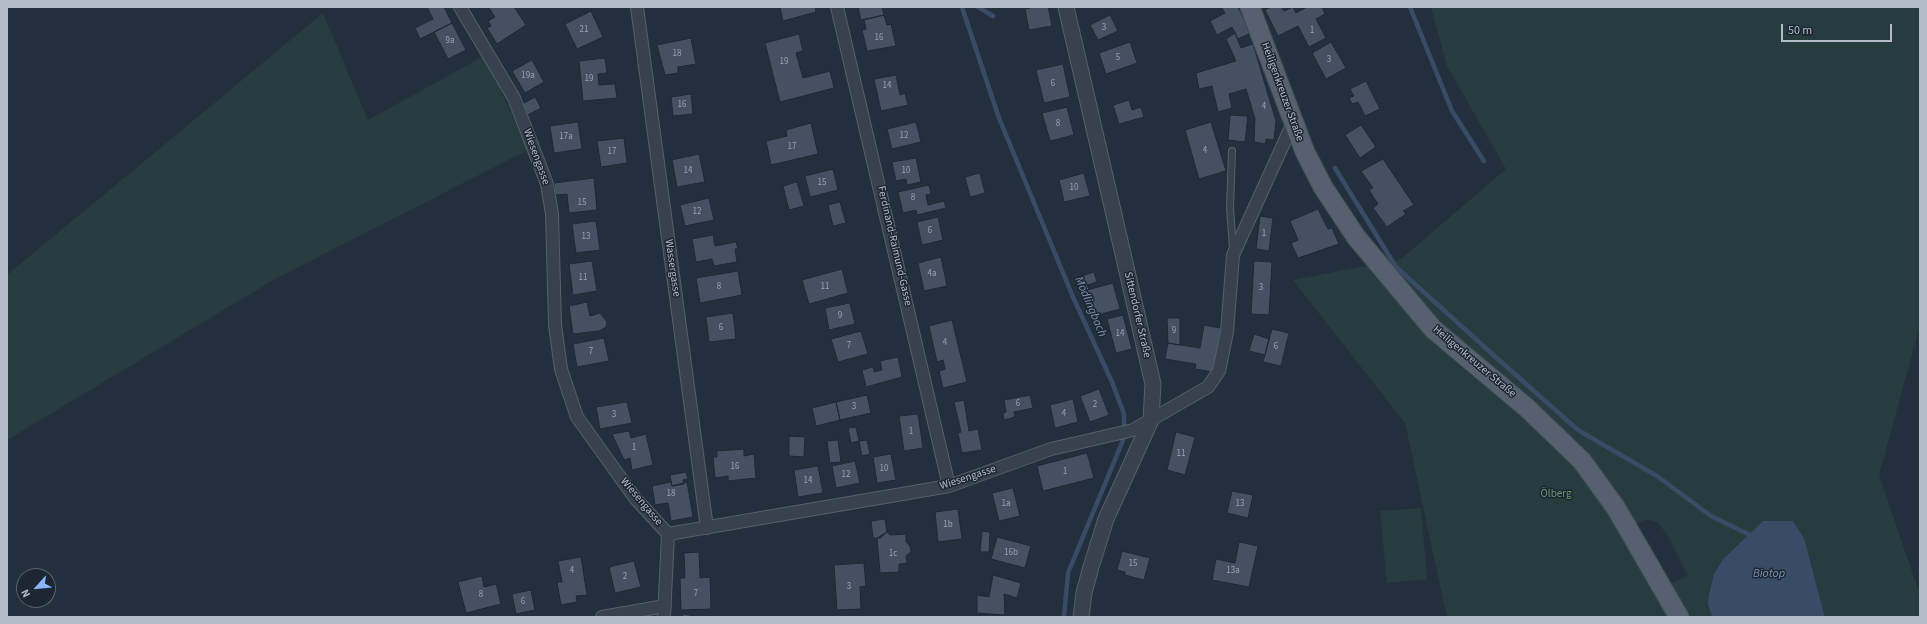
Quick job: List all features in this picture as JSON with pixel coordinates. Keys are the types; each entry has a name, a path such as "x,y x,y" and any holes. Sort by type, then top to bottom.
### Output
{"main road":[{"name":"Heiligenkreuzer Straße","path":"1250,7 1272,61 1293,123 1305,152 1323,187 1356,237 1433,329 1533,412 1582,461 1616,508 1679,617"}],"street":[{"name":"Wiesengasse","path":"460,7 514,98 547,184 552,214 555,325 561,369 577,416 635,498 668,534 949,486 1051,449 1133,430 1208,387 1219,371 1227,332 1233,255 1293,123"},
{"name":"Wassergasse","path":"637,7 707,528"},
{"name":"Ferdinand-Raimund-Gasse","path":"837,7 949,486"},
{"name":"Sittendorfer Straße","path":"1066,7 1153,384 1150,420 1106,519 1084,593 1081,617"},
{"path":"602,617 664,612 668,534"}],"lane":[{"path":"1232,151 1230,208 1233,255"}],"green space":[{"name":"Ölberg","path":"1431,7 1920,7 1920,325 1879,475 1920,595 1920,617 1825,617 1804,538 1793,521 1763,521 1723,559 1714,574 1709,594 1712,617 1447,617 1405,423 1293,280 1401,259 1506,169 1447,66","holes":["1647,519 1658,523 1668,536 1688,576 1672,583 1636,525"]},
{"path":"323,13 368,120 482,57 500,88 528,150 275,279 7,440 7,275"},
{"path":"1421,508 1427,579 1387,583 1380,511"}],"water":[{"name":"Biotop","path":"1763,521 1793,521 1804,538 1825,617 1712,617 1708,604 1714,574 1723,559"}],"building":[{"path":"427,7 444,7 452,23 420,39 415,28 433,19"},
{"path":"514,7 526,25 497,44 487,28 491,26 488,21 495,17 489,8"},
{"path":"780,7 815,7 816,12 783,21"},
{"path":"858,7 882,7 884,15 861,20"},
{"path":"1034,7 1048,7 1052,26 1029,30 1025,9"},
{"path":"1221,7 1238,7 1251,33 1238,39 1232,27 1217,35 1210,21 1225,13"},
{"path":"1271,7 1281,7 1284,11 1293,7 1296,13 1307,7 1322,7 1325,14 1316,19 1326,38 1309,47 1298,26 1278,36 1265,10"},
{"path":"591,11 603,37 577,49 565,24"},
{"path":"884,15 887,25 891,24 896,46 867,51 862,30 866,29 864,20"},
{"path":"1110,15 1118,31 1098,40 1090,25"},
{"path":"452,23 466,50 448,59 434,32"},
{"path":"1235,33 1241,48 1253,44 1276,121 1274,140 1266,139 1265,144 1254,142 1255,119 1246,89 1229,94 1232,108 1218,112 1212,86 1199,89 1196,73 1236,61 1226,39"},
{"path":"799,34 803,51 796,53 803,78 830,71 834,88 780,102 765,43"},
{"path":"691,38 696,64 678,67 678,73 665,75 657,45"},
{"path":"1130,42 1137,63 1106,74 1099,53"},
{"path":"1331,42 1346,68 1326,79 1312,53"},
{"path":"605,58 607,73 598,74 599,85 615,84 617,98 583,101 579,61"},
{"path":"532,60 544,82 525,93 512,71"},
{"path":"1063,64 1070,97 1044,103 1036,70"},
{"path":"896,75 900,95 905,93 908,105 881,111 874,79"},
{"path":"1366,81 1380,109 1365,116 1358,102 1352,104 1349,98 1354,96 1350,89"},
{"path":"691,94 693,114 673,116 671,97"},
{"path":"535,97 541,108 528,115 522,104"},
{"path":"1129,100 1132,110 1141,107 1144,117 1119,124 1113,105"},
{"path":"1067,107 1074,135 1050,141 1042,113"},
{"path":"1230,115 1248,116 1245,142 1228,140"},
{"path":"578,122 582,149 554,153 550,126"},
{"path":"916,122 921,142 892,149 887,129"},
{"path":"1211,122 1226,171 1199,179 1185,130"},
{"path":"811,123 818,154 771,165 766,141 787,136 786,130"},
{"path":"1361,125 1376,147 1360,158 1345,135"},
{"path":"624,138 627,163 601,167 597,141"},
{"path":"699,154 705,182 677,187 672,160"},
{"path":"916,158 921,182 907,185 906,179 896,181 892,162"},
{"path":"1383,159 1414,205 1403,211 1406,214 1387,227 1373,208 1378,204 1369,190 1373,188 1361,171"},
{"path":"833,169 838,190 810,197 805,176"},
{"path":"980,173 985,193 970,197 965,177"},
{"path":"1084,173 1090,196 1064,202 1059,180"},
{"path":"594,178 597,210 569,213 567,194 555,195 554,183"},
{"path":"797,182 804,206 789,210 783,186"},
{"path":"929,185 931,194 926,195 928,205 944,201 946,208 917,215 916,210 903,213 898,192"},
{"path":"709,198 714,220 685,226 680,205"},
{"path":"840,202 846,223 833,226 828,205"},
{"path":"1318,209 1328,229 1332,228 1339,244 1298,258 1291,243 1298,240 1290,221"},
{"path":"1260,216 1273,218 1269,251 1256,249"},
{"path":"938,217 943,240 922,245 917,222"},
{"path":"596,221 600,250 576,253 572,224"},
{"path":"713,235 715,246 736,242 738,249 735,249 737,262 714,266 712,259 696,262 692,239"},
{"path":"941,257 947,286 924,291 918,263"},
{"path":"592,261 597,291 573,295 569,264"},
{"path":"1254,261 1272,262 1269,315 1251,314"},
{"path":"842,269 848,293 809,304 802,280"},
{"path":"738,271 742,295 700,303 696,278"},
{"path":"1094,272 1097,282 1084,286 1081,276"},
{"path":"1113,283 1120,309 1094,316 1087,290"},
{"path":"587,302 590,316 600,313 607,322 606,327 599,331 573,334 569,306"},
{"path":"850,303 855,324 829,330 825,308"},
{"path":"733,313 736,339 709,342 706,317"},
{"path":"1123,315 1132,349 1116,353 1107,319"},
{"path":"1167,318 1180,318 1180,345 1168,343"},
{"path":"952,320 967,382 943,388 939,371 945,369 943,360 937,362 929,326"},
{"path":"1204,325 1221,328 1214,372 1195,369 1196,364 1165,359 1168,343 1200,348"},
{"path":"1272,329 1289,333 1281,366 1263,362"},
{"path":"861,331 868,354 838,362 831,339"},
{"path":"1254,334 1269,339 1265,355 1249,351"},
{"path":"604,338 609,361 577,367 573,344"},
{"path":"898,357 902,377 866,387 862,370 873,367 874,372 882,370 880,361"},
{"path":"1099,389 1109,415 1090,422 1080,396"},
{"path":"867,395 871,413 840,420 836,402"},
{"path":"1030,395 1033,408 1014,412 1015,417 1004,420 1003,413 1006,412 1004,400"},
{"path":"1073,399 1078,422 1055,428 1050,405"},
{"path":"964,400 969,431 978,429 982,450 962,453 958,433 961,432 954,402"},
{"path":"627,402 632,423 600,429 596,407"},
{"path":"836,402 840,420 816,426 812,408"},
{"path":"918,414 923,448 904,451 899,416"},
{"path":"856,427 859,441 851,443 848,428"},
{"path":"629,431 631,438 646,434 653,465 632,470 630,458 624,460 612,434"},
{"path":"1176,432 1195,437 1185,475 1167,470"},
{"path":"789,436 805,437 804,457 789,456"},
{"path":"838,440 841,462 830,463 827,441"},
{"path":"867,440 870,454 862,456 859,441"},
{"path":"744,449 744,456 754,454 756,478 728,481 728,476 715,478 713,457 717,457 717,451"},
{"path":"1087,453 1094,478 1043,491 1037,466"},
{"path":"891,454 896,480 877,483 873,457"},
{"path":"855,461 860,483 836,488 832,466"},
{"path":"818,466 823,493 798,497 794,470"},
{"path":"686,472 688,479 683,480 684,484 672,486 670,475"},
{"path":"671,482 672,486 687,482 693,517 671,521 668,503 655,505 652,486"},
{"path":"1013,488 1020,516 999,521 992,493"},
{"path":"1232,491 1253,495 1248,518 1227,513"},
{"path":"958,509 962,539 938,542 935,512"},
{"path":"885,519 887,532 880,538 873,538 871,521"},
{"path":"982,531 990,532 989,552 980,552"},
{"path":"887,532 890,535 906,534 906,542 910,546 911,552 906,556 907,563 899,564 899,572 880,573 877,538"},
{"path":"997,537 1031,546 1025,568 991,559"},
{"path":"1239,542 1258,546 1249,587 1212,580 1216,559 1235,563"},
{"path":"1122,551 1150,558 1144,580 1125,575 1125,572 1117,570"},
{"path":"699,552 700,578 710,577 711,609 681,610 680,578 685,578 684,553"},
{"path":"581,557 587,595 576,596 577,602 561,605 557,582 562,582 558,561"},
{"path":"634,561 641,587 615,593 609,567"},
{"path":"864,563 866,586 860,587 861,609 837,610 834,565"},
{"path":"993,575 1021,583 1017,598 1004,594 1005,615 977,613 977,595 989,597"},
{"path":"482,576 484,587 496,584 501,604 466,613 458,582"},
{"path":"531,590 535,610 516,614 512,594"},
{"path":"683,614 701,617 682,617"}],"waterway":[{"name":"Mödlingbach","path":"962,7 999,118 1073,297 1112,382 1124,414 1124,438 1068,573 1064,617"},
{"path":"978,7 993,16"},
{"path":"1410,7 1452,111 1484,161"},
{"path":"1335,168 1396,267 1490,352 1578,430 1657,476 1711,516 1748,534 1750,539"}]}
